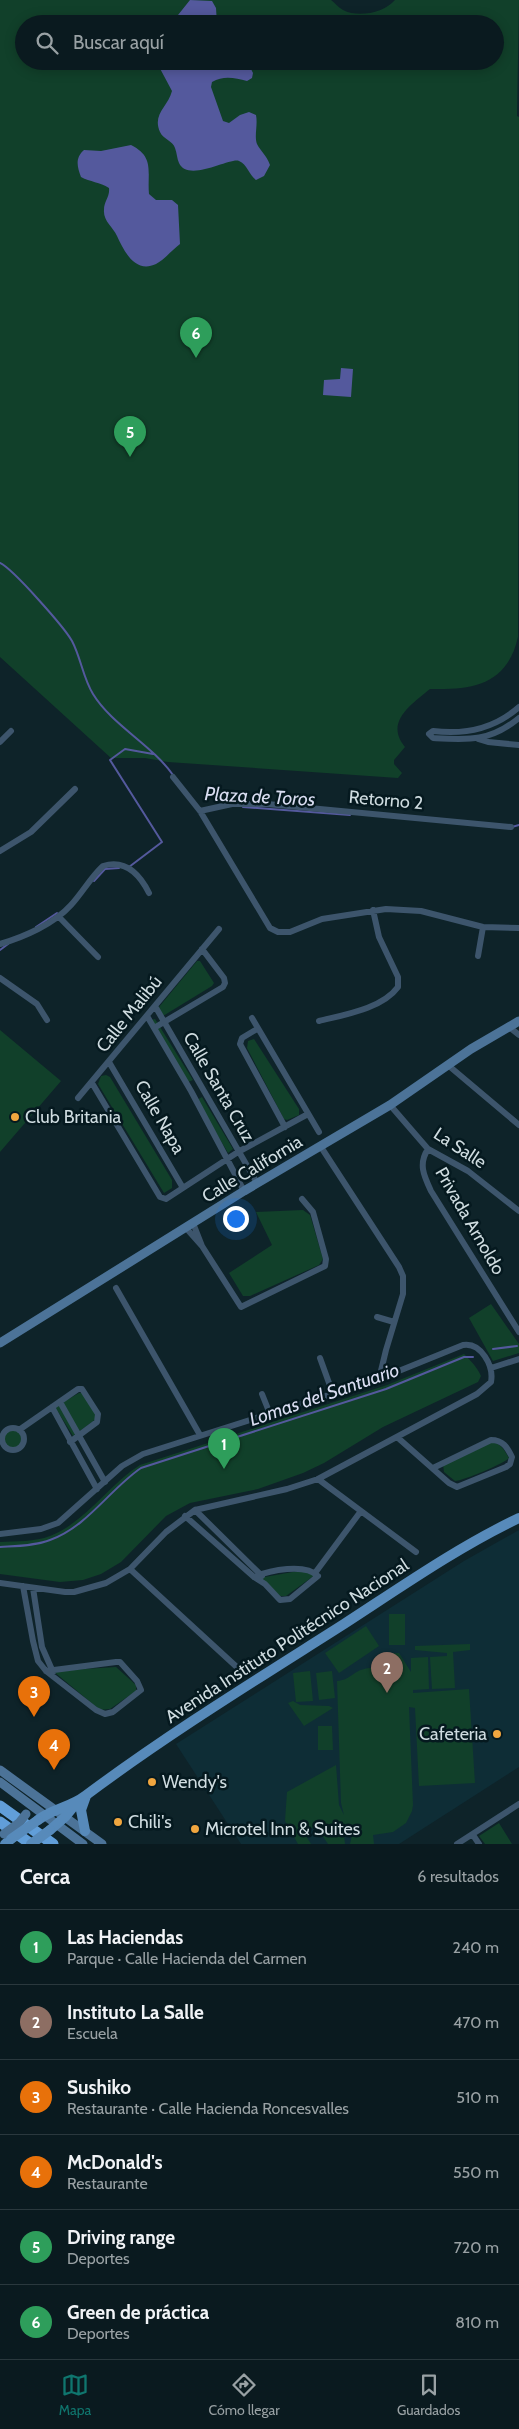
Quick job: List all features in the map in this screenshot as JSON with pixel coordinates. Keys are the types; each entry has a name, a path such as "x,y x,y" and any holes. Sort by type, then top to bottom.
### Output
{"highway":[{"path":"0,1806 53,1844"},
{"path":"3,1837 31,1844"}],"main road":[{"name":"Calle California","path":"0,1343 257,1183 390,1105 508,1026 519,1021"},
{"name":"Avenida Instituto Politécnico Nacional","path":"31,1844 65,1817 82,1798 130,1762 466,1546 519,1518"},
{"path":"3,1773 102,1844"},
{"path":"0,1782 23,1798 41,1818 53,1827 83,1844"},
{"path":"3,1837 26,1814 26,1807 17,1782"},
{"name":"Avenida Instituto Politécnico Nacional","path":"3,1837 82,1798"},
{"path":"82,1798 81,1810 85,1832"}],"street":[{"path":"519,707 493,725 466,732 433,731 429,734 433,738 479,739 499,732 519,718"},
{"path":"0,742 12,731"},
{"path":"466,732 488,742 519,745"},
{"path":"173,778 200,811 273,930 284,933 290,932 322,919 373,910 421,911 483,927 519,928"},
{"path":"0,852 31,832 75,789"},
{"name":"Retorno 2","path":"200,811 232,804 267,804 511,827"},
{"path":"0,944 59,917 99,870 108,864 121,865 132,870 142,878 149,893"},
{"path":"319,1021 365,1008 388,996 398,987 398,977 379,937 373,910"},
{"path":"59,917 98,957"},
{"path":"478,956 483,927"},
{"name":"Calle Malibú","path":"78,1098 219,930"},
{"name":"Calle Malibú","path":"154,1028 223,987 225,983 224,978 202,949"},
{"path":"0,978 37,1004 47,1020"},
{"name":"Calle Santa Cruz","path":"155,1006 257,1183"},
{"name":"Calle Santa Cruz","path":"147,1016 191,1092 244,1191"},
{"path":"252,1018 318,1132"},
{"path":"508,1026 519,1034"},
{"path":"258,1029 242,1038 240,1044 285,1126"},
{"name":"Calle Napa","path":"110,1062 184,1188"},
{"path":"449,1066 519,1125"},
{"path":"92,1083 160,1197 169,1199 238,1152 308,1114"},
{"path":"191,1092 202,1086"},
{"name":"La Salle","path":"390,1105 428,1149 468,1171 519,1211"},
{"path":"321,1147 400,1268 403,1276 403,1294 379,1378"},
{"name":"Privada Arnoldo","path":"428,1149 424,1155 421,1167 431,1191 519,1332"},
{"path":"189,1225 241,1307 325,1266 326,1259 313,1212 302,1199"},
{"path":"116,1288 200,1434"},
{"path":"376,1317 394,1322"},
{"path":"0,1534 23,1532 52,1526 65,1519 122,1466 143,1454 200,1434 333,1394 463,1345 472,1345 479,1348 491,1368 491,1382 486,1388 318,1479 287,1489 195,1510 185,1516 150,1547 130,1569 106,1583 74,1592 0,1583"},
{"path":"320,1358 333,1394"},
{"path":"491,1368 519,1359"},
{"path":"20,1430 52,1407 82,1389 98,1414 97,1422 70,1442"},
{"path":"262,1394 270,1414"},
{"path":"60,1402 105,1482"},
{"path":"52,1407 97,1489"},
{"path":"397,1437 450,1483 461,1487 506,1467 510,1464 512,1457 506,1446 499,1441 491,1440 433,1468"},
{"path":"318,1479 416,1552"},
{"path":"185,1516 258,1575 302,1569 315,1573 318,1578 287,1600 279,1599 258,1575 195,1510"},
{"path":"315,1573 361,1511"},
{"path":"130,1569 240,1670"},
{"path":"23,1586 35,1653 49,1670 56,1678 96,1710 107,1713 141,1690 137,1681 120,1662 49,1670"},
{"path":"33,1588 42,1647 49,1670"},
{"path":"457,1844 519,1804"},
{"path":"473,1835 479,1844"}],"shaded area":[{"path":"519,1530 519,1767 399,1844 241,1844 176,1744 464,1561"}],"green space":[{"path":"0,0 331,0 343,10 363,14 378,11 395,0 519,0 517,116 519,117 518,637 513,653 506,666 497,675 486,681 474,686 460,688 430,689 409,707 399,722 399,738 405,747 394,760 394,764 402,773 398,778 168,762 145,758 111,758 0,657"},
{"path":"197,961 200,961 214,983 163,1016 159,1007"},
{"path":"155,1019 193,1080 186,1083 151,1020"},
{"name":"Club Britania","path":"0,1030 61,1081 0,1152"},
{"path":"254,1039 299,1109 299,1115 287,1120 284,1119 247,1048 248,1041"},
{"path":"106,1075 110,1077 172,1180 172,1188 164,1193 98,1084 101,1076"},
{"path":"202,1097 233,1149 228,1153 197,1100"},
{"path":"303,1210 310,1215 323,1259 319,1265 250,1296 243,1296 229,1273 272,1245 256,1212"},
{"path":"491,1304 519,1344 519,1353 493,1361 469,1318"},
{"path":"464,1354 474,1364 481,1376 478,1382 383,1427 324,1463 303,1473 258,1489 190,1503 166,1516 121,1562 101,1574 83,1580 60,1582 0,1574 0,1542 38,1539 63,1530 86,1513 128,1473 140,1465 387,1385"},
{"path":"82,1393 97,1416 96,1419 73,1436 55,1407"},
{"path":"13,1429 20,1432 23,1439 20,1446 13,1449 6,1446 3,1439 6,1432"},
{"path":"489,1442 501,1447 509,1458 475,1475 455,1481 444,1472 443,1464"},
{"path":"304,1570 315,1575 286,1596 280,1596 259,1578"},
{"path":"389,1614 405,1614 405,1645 389,1645"},
{"path":"366,1626 379,1646 339,1673 325,1653"},
{"path":"470,1644 470,1650 453,1652 455,1688 432,1689 430,1657 447,1656 447,1653 415,1650 415,1646"},
{"path":"399,1653 411,1672 411,1658 428,1657 429,1689 413,1690 413,1693 469,1689 475,1783 419,1786 415,1708 409,1707 413,1805 406,1823 393,1832 373,1835 374,1844 350,1844 352,1835 359,1831 351,1825 352,1827 344,1835 345,1844 328,1844 316,1826 309,1830 306,1836 311,1844 298,1844 285,1821 287,1792 336,1765 339,1805 344,1815 341,1803 337,1681 343,1680 364,1669 379,1668 380,1654"},
{"path":"116,1667 136,1685 136,1691 110,1709 100,1710 53,1671"},
{"path":"310,1671 313,1701 296,1702 293,1673"},
{"path":"332,1671 335,1698 319,1700 316,1673"},
{"path":"293,1701 300,1705 329,1706 333,1708 304,1726 288,1703"},
{"path":"318,1726 332,1726 333,1750 318,1750"},
{"path":"499,1823 512,1844 485,1844 479,1836"}],"water":[{"path":"190,0 212,1 216,8 216,15 178,15"},
{"path":"161,70 252,70 252,78 247,81 221,78 212,82 211,87 223,121 229,123 240,115 249,112 256,115 257,144 270,165 264,176 256,180 239,161 200,170 191,171 184,168 179,163 174,146 161,134 158,126 159,115 172,91"},
{"path":"131,145 139,150 147,160 149,194 156,200 172,200 178,205 180,244 159,262 149,266 142,266 131,259 107,221 104,210 109,188 81,177 78,166 79,156 84,150 101,151"},
{"path":"341,368 353,369 351,397 323,395 324,380 340,379"}],"waterway":[{"name":"Plaza de Toros","path":"0,563 26,587 72,641 84,675 93,694 101,705 154,754 173,775"},
{"path":"129,867 162,842 110,760 125,749 153,754"},
{"name":"Plaza de Toros","path":"243,807 350,815"},
{"name":"Plaza de Toros","path":"512,827 519,825"},
{"path":"94,881 105,869 119,868"},
{"path":"36,927 57,913"},
{"path":"0,950 8,944"},
{"name":"Lomas del Santuario","path":"493,1349 517,1346"},
{"name":"Lomas del Santuario","path":"0,1547 38,1543 63,1534 87,1517 141,1468 386,1389 464,1357 473,1357"}],"place":[{"name":"Green de práctica","path":"196,358"},
{"name":"Driving range","path":"130,457"},
{"name":"Club Britania","path":"15,1117"},
{"name":"Las Haciendas","path":"224,1469"},
{"name":"Instituto La Salle","path":"387,1693"},
{"name":"Sushiko","path":"34,1717"},
{"name":"Cafeteria","path":"497,1734"},
{"name":"McDonald's","path":"54,1770"},
{"name":"Wendy's","path":"152,1782"},
{"name":"Chili's","path":"118,1822"},
{"name":"Microtel Inn & Suites","path":"195,1829"}]}
